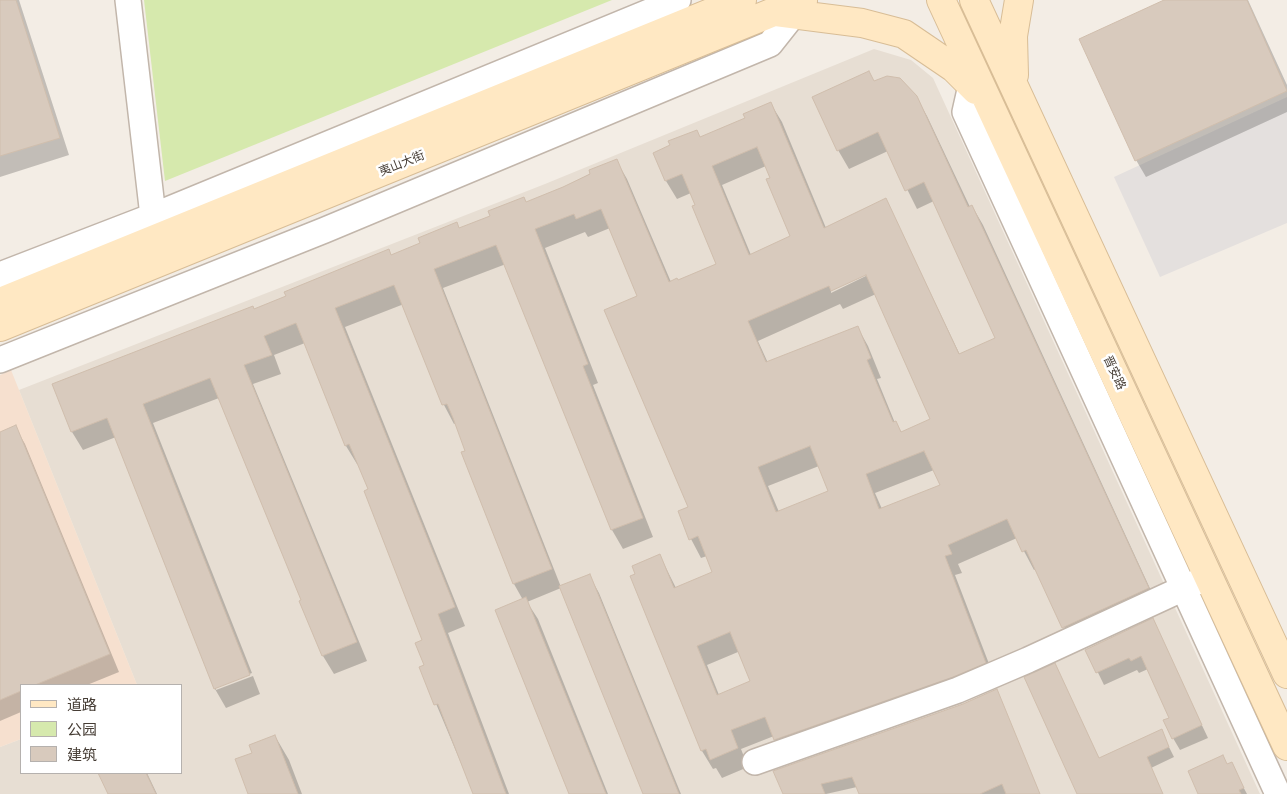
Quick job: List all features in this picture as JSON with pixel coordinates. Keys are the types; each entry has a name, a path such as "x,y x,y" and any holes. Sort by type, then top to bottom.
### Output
{"main road":[{"name":"夷山大街","path":"0,302 742,0"},
{"name":"晋安路","path":"941,0 978,87 1287,746"},
{"path":"974,0 1287,674"},
{"path":"1016,88 1012,56 1019,0"},
{"name":"夷山大街","path":"0,327 794,7"},
{"path":"794,7 862,22 904,34 937,54 978,87"}],"street":[{"path":"128,0 153,216"},
{"path":"0,275 153,216 678,0"},
{"path":"0,360 325,230 770,44 794,7"},
{"path":"978,87 965,112 1278,794"},
{"path":"755,762 958,690 1208,577"}],"shaded area":[{"path":"874,49 911,60 933,78 1260,794 0,794 0,747 20,739 20,774 182,774 182,684 137,684 19,390 545,184"},
{"path":"1287,97 1287,223 1160,277 1114,177"},
{"path":"11,370 137,684 20,684 20,739 0,747 0,375"}],"green space":[{"path":"144,0 612,0 165,181"}],"building":[{"path":"0,0 16,0 60,138 0,156"},
{"path":"1164,0 1247,0 1287,91 1135,161 1079,39"},
{"path":"869,71 874,81 887,76 900,78 917,96 968,207 972,205 1149,588 1062,628 1026,550 1022,552 1007,519 948,545 952,554 945,556 986,663 953,677 774,740 765,717 731,730 738,748 710,760 706,749 701,751 630,576 635,574 632,566 660,554 674,588 712,572 698,536 689,540 678,511 688,507 604,310 637,296 601,209 576,219 574,214 535,229 588,364 583,366 643,518 611,530 496,245 434,269 552,569 513,584 461,452 465,451 453,418 447,404 442,405 394,285 335,308 455,607 438,614 506,794 473,794 438,704 434,705 419,667 424,665 415,643 422,640 364,491 368,489 349,444 345,446 296,323 264,336 272,355 244,365 357,642 322,656 210,378 143,404 250,675 214,689 107,418 71,432 52,384 253,306 254,309 286,296 284,292 389,249 391,255 420,243 418,238 457,222 459,228 490,216 488,211 524,197 526,202 563,187 590,174 589,170 617,159 669,282 677,278 678,280 716,264 692,206 695,205 682,174 665,181 653,153 670,145 668,141 697,130 700,137 745,118 743,114 771,102 824,228 886,198 959,354 995,338 924,182 905,191 878,132 837,151 812,97","holes":["757,147 770,178 766,179 790,236 749,255 712,166","866,275 930,419 901,432 896,421 893,422 867,360 871,358 858,326 766,362 748,321 829,286 831,291","810,446 828,491 776,512 758,467","924,451 940,485 879,509 866,474","730,632 750,681 717,695 697,646"]},
{"path":"16,425 110,654 37,684 20,684 20,691 0,700 0,432"},
{"path":"590,574 679,794 643,794 559,586"},
{"path":"526,597 606,794 569,794 495,610"},
{"path":"1153,618 1202,725 1172,739 1163,720 1169,718 1141,656 1131,661 1129,658 1096,673 1085,650"},
{"path":"1055,663 1099,758 1162,729 1169,747 1147,757 1163,794 1077,794 1024,677"},
{"path":"997,689 1040,794 1006,794 1002,784 980,794 859,794 852,777 821,784 825,794 783,794 773,771 963,704"},
{"path":"275,735 298,794 248,794 235,759 252,753 249,745"},
{"path":"1223,755 1227,764 1232,762 1244,788 1239,790 1241,794 1198,794 1188,771"},
{"path":"98,774 146,774 156,794 108,794"}]}
